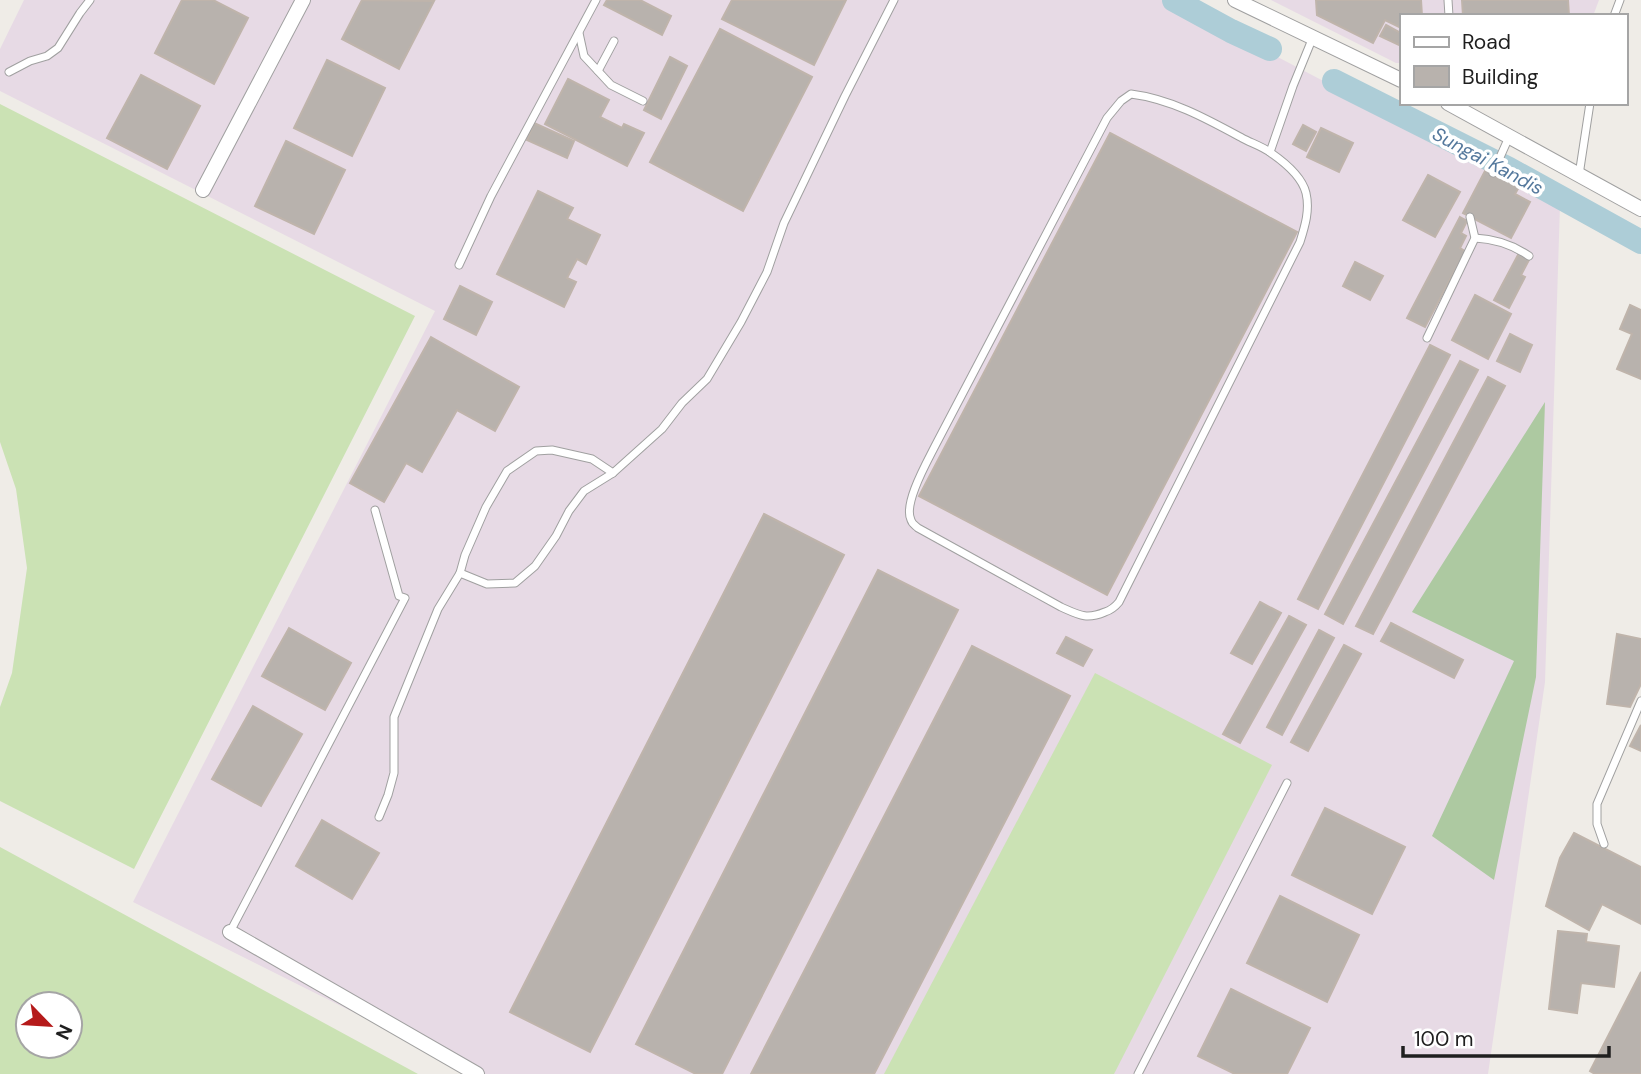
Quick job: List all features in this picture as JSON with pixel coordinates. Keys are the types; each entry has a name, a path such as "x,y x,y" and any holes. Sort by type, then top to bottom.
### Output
{"street":[{"path":"203,190 303,0"},
{"path":"1235,0 1400,80"},
{"path":"1452,105 1641,209"},
{"path":"230,932 477,1074"}],"lane":[{"path":"9,72 47,56 58,48 90,0"},
{"path":"459,265 491,196 596,0"},
{"path":"460,573 488,584 515,583 534,566 556,537 569,511 584,491 613,473 662,429 681,403 707,379 767,272 784,223 894,0"},
{"path":"578,32 583,56 611,85 643,101"},
{"path":"1270,152 1313,37"},
{"path":"598,71 614,41"},
{"path":"1131,94 1173,104 1270,152 1291,170 1306,192 1306,223 1300,242 1115,607 1091,618 1079,615 911,522 911,499 934,446 1107,118 1121,101 1131,94"},
{"path":"1579,176 1590,105"},
{"path":"1494,171 1509,137"},
{"path":"1427,338 1475,238 1470,217"},
{"path":"1475,238 1489,238 1530,256"},
{"path":"379,817 394,773 394,717 438,609 460,573 481,519 507,471 536,451 552,450 592,459 613,473"},
{"path":"230,932 405,598 399,596 375,510"},
{"path":"1604,844 1597,824 1597,804 1641,701"},
{"path":"1138,1074 1287,783"}],"shaded area":[{"path":"24,0 1169,0 1560,205 1545,682 1488,1074 477,1074 133,902 435,311 0,91 0,49"},
{"path":"1271,0 1599,0 1594,14 1400,14 1400,63"}],"green space":[{"path":"0,104 415,316 134,869 0,801 0,707 12,673 27,568 16,489 0,442"},
{"path":"1545,402 1536,677 1494,880 1432,836 1514,661 1412,612"},
{"path":"1095,673 1272,765 1114,1074 884,1074"},
{"path":"0,847 418,1074 0,1074"}],"building":[{"path":"182,0 213,0 248,18 214,84 155,53"},
{"path":"362,0 434,1 399,69 342,39"},
{"path":"607,0 640,0 671,16 662,35 604,5"},
{"path":"732,0 846,0 814,65 722,19"},
{"path":"1316,0 1421,0 1422,14 1400,14 1400,28 1385,20 1373,43 1317,15"},
{"path":"1462,0 1568,0 1569,14 1463,14"},
{"path":"1386,25 1400,32 1400,46 1380,36"},
{"path":"720,29 812,77 743,211 650,162"},
{"path":"670,57 687,66 661,119 644,110"},
{"path":"327,60 385,88 352,156 294,128"},
{"path":"141,75 200,106 167,169 107,138"},
{"path":"568,79 609,100 600,117 622,128 624,124 644,133 627,166 545,124"},
{"path":"534,123 574,141 567,158 527,140"},
{"path":"1303,125 1316,132 1306,151 1293,144"},
{"path":"1321,128 1353,143 1339,172 1307,157"},
{"path":"1110,133 1297,232 1107,595 919,496"},
{"path":"286,141 345,170 314,234 255,206"},
{"path":"1486,169 1519,187 1515,194 1530,202 1511,238 1463,213"},
{"path":"1428,175 1460,192 1435,237 1403,220"},
{"path":"538,191 573,208 567,219 600,235 586,264 577,259 567,278 576,282 564,307 497,274"},
{"path":"1460,217 1467,221 1461,233 1466,236 1460,248 1465,251 1425,327 1407,318"},
{"path":"1519,253 1530,258 1521,275 1525,277 1509,308 1494,300"},
{"path":"1355,262 1383,276 1370,300 1343,286"},
{"path":"460,286 492,302 476,335 444,319"},
{"path":"1475,295 1511,314 1488,359 1452,340"},
{"path":"1630,305 1641,310 1641,379 1617,369 1632,334 1620,329"},
{"path":"1510,334 1532,345 1520,372 1497,361"},
{"path":"431,337 519,387 495,431 457,410 422,472 406,463 384,502 350,483"},
{"path":"1430,345 1450,355 1318,609 1298,599"},
{"path":"1460,361 1478,370 1343,624 1325,614"},
{"path":"1488,377 1505,386 1373,634 1356,626"},
{"path":"764,514 844,555 590,1052 510,1012"},
{"path":"878,570 958,610 722,1074 696,1074 636,1044"},
{"path":"1260,602 1281,613 1252,664 1231,653"},
{"path":"1289,616 1306,625 1240,743 1223,734"},
{"path":"1391,623 1463,660 1454,678 1381,641"},
{"path":"289,628 351,663 325,710 262,676"},
{"path":"1319,630 1334,638 1282,735 1267,727"},
{"path":"1617,634 1641,639 1641,684 1630,707 1607,704"},
{"path":"1066,637 1092,650 1083,666 1057,653"},
{"path":"1344,645 1361,654 1308,751 1291,742"},
{"path":"972,646 1070,696 874,1074 751,1074"},
{"path":"253,706 302,734 261,806 212,779"},
{"path":"1641,725 1641,751 1630,746"},
{"path":"1325,808 1405,847 1372,914 1292,875"},
{"path":"322,820 379,853 352,899 296,866"},
{"path":"1574,833 1641,867 1641,924 1602,904 1589,930 1546,906 1560,858"},
{"path":"1280,896 1359,935 1327,1002 1247,963"},
{"path":"1558,931 1587,934 1586,942 1619,946 1614,987 1581,983 1577,1013 1549,1009"},
{"path":"1641,972 1641,1074 1595,1074 1590,1071"},
{"path":"1231,989 1310,1028 1287,1074 1235,1074 1198,1056"}],"waterway":[{"name":"Sungai Kandis","path":"1174,0 1270,49"},
{"name":"Sungai Kandis","path":"1334,81 1509,169 1641,242"}]}
